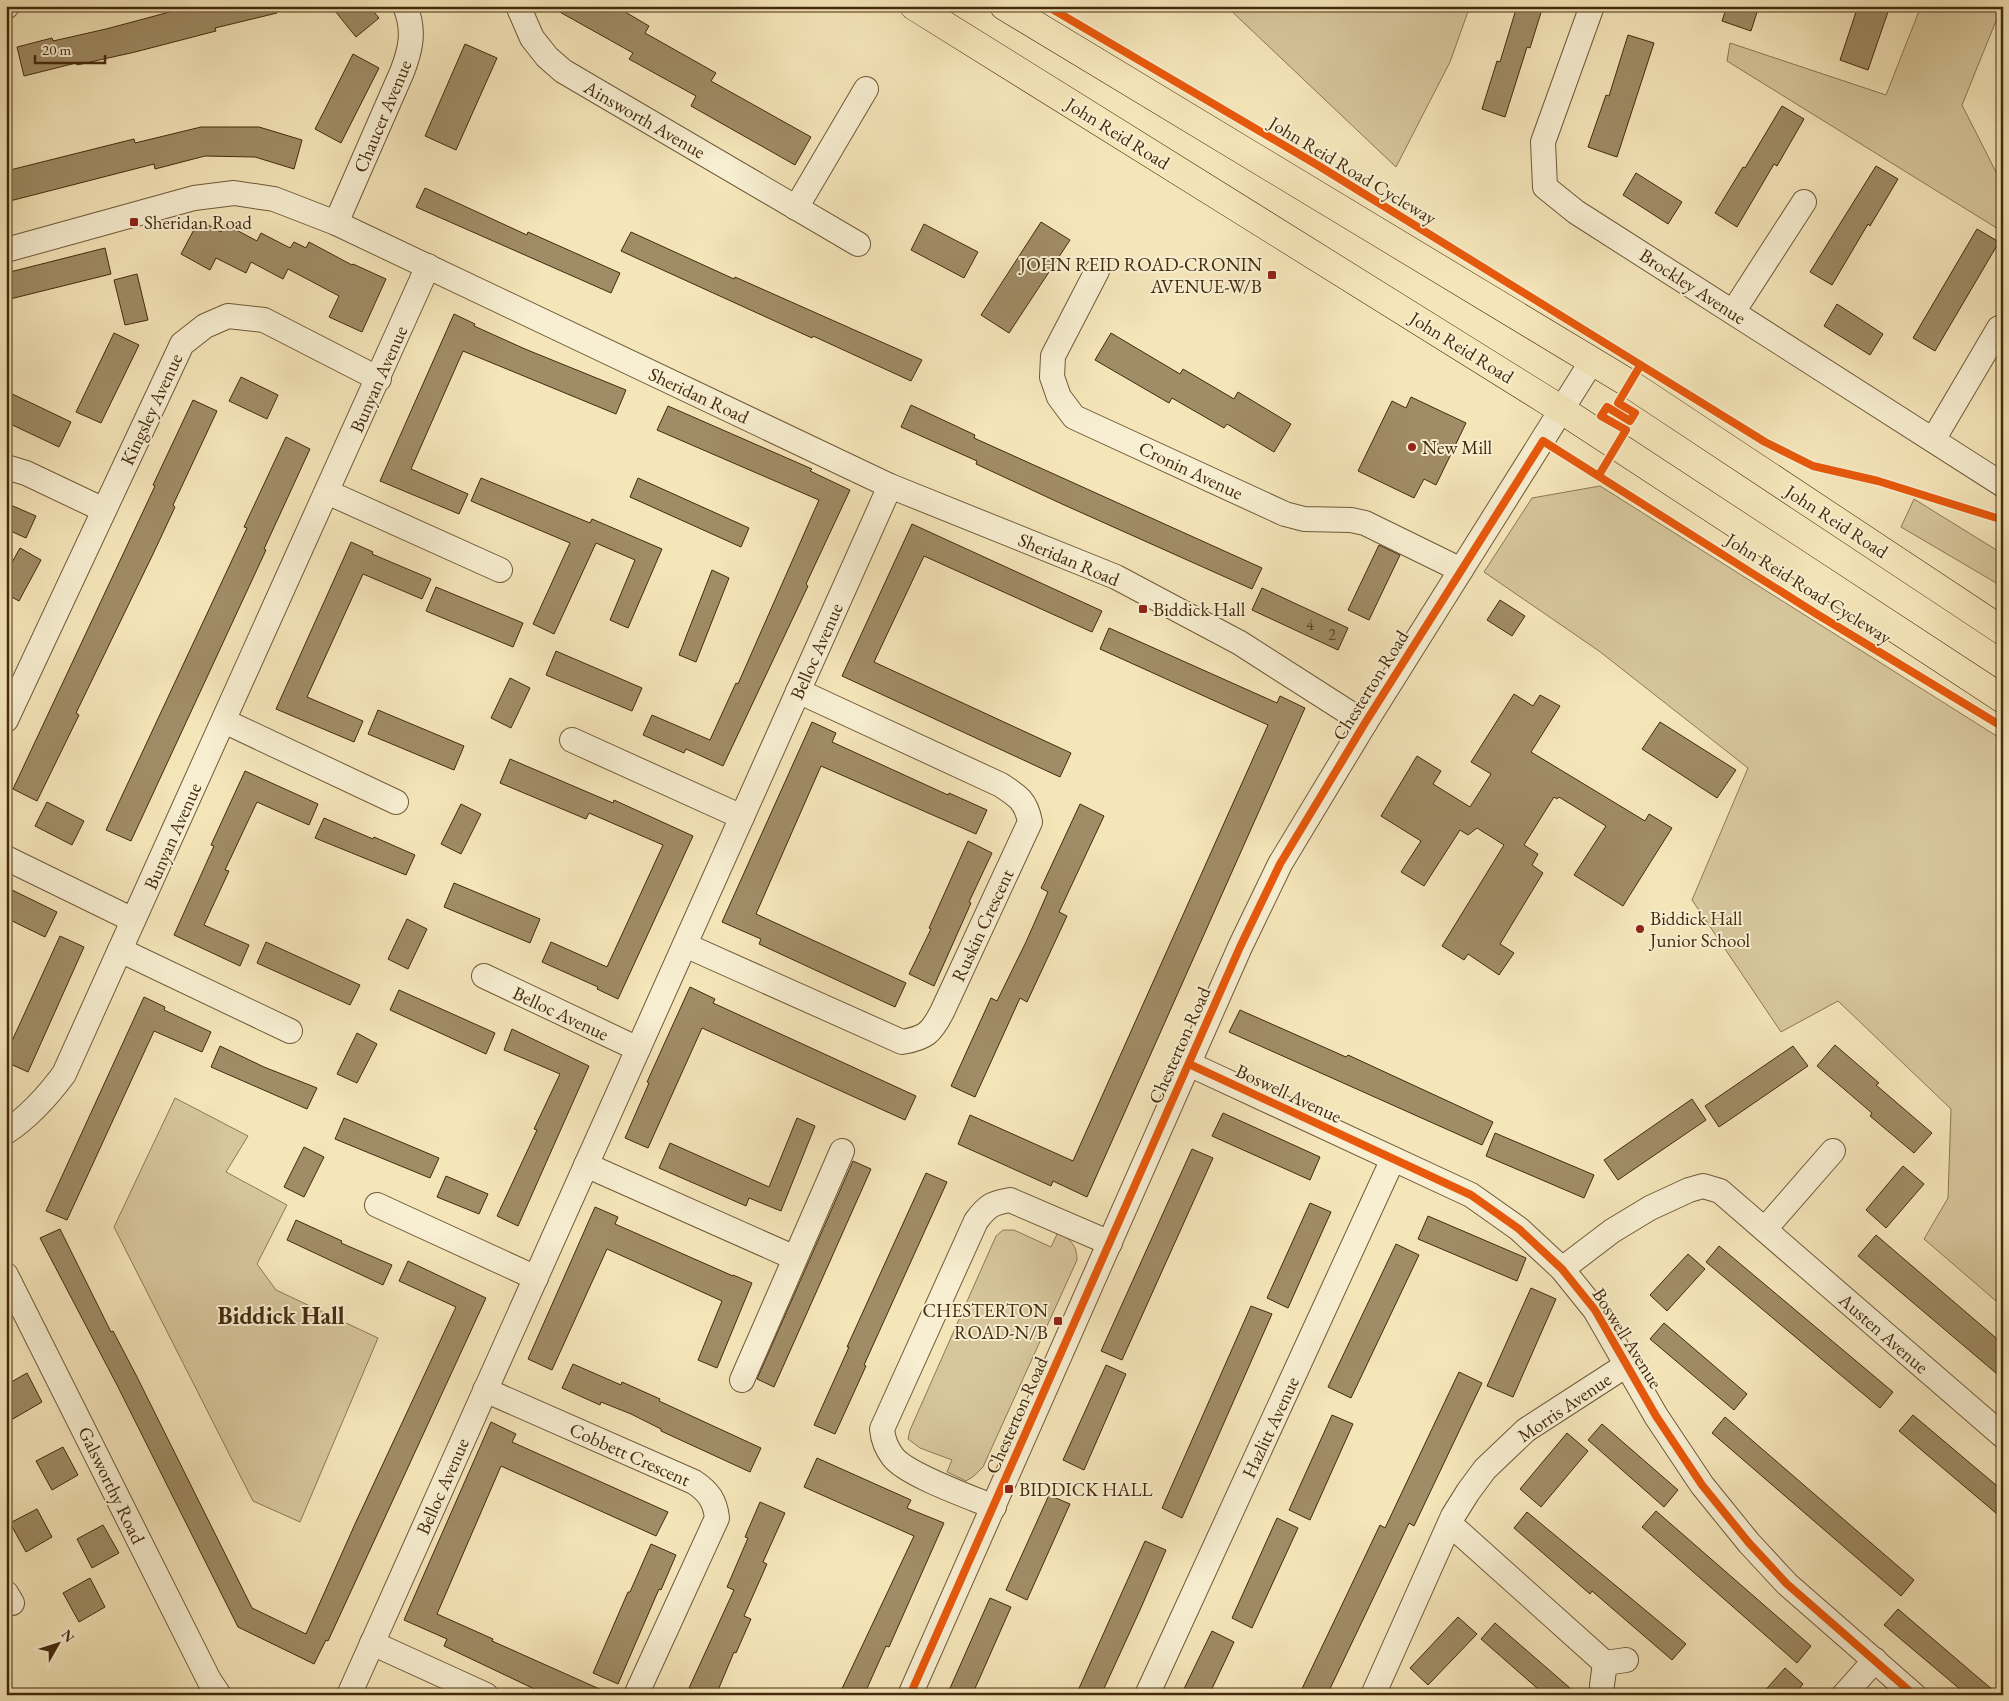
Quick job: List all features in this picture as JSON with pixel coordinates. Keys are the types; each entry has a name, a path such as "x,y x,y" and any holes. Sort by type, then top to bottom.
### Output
{"highway":[{"name":"John Reid Road","path":"914,6 1562,410 2003,699"},
{"name":"John Reid Road","path":"1004,6 1638,389 2003,631"}],"street":[{"name":"Chaucer Avenue","path":"336,223 402,72 410,49 410,18 405,6"},
{"name":"Ainsworth Avenue","path":"518,6 532,38 547,57 563,71 858,244"},
{"name":"Brockley Avenue","path":"1592,6 1543,142 1545,187 1576,212 2003,485"},
{"path":"796,208 866,89"},
{"name":"Sheridan Road","path":"6,250 194,198 234,193 274,199 336,223 890,486 1116,577 1240,643 1364,723"},
{"path":"1733,312 1804,202"},
{"name":"Bunyan Avenue","path":"6,1132 24,1120 48,1096 64,1074 379,379 428,266"},
{"name":"Cronin Avenue","path":"1097,271 1053,356 1052,377 1059,397 1074,417 1285,514 1304,519 1351,520 1365,523 1461,570"},
{"name":"Kingsley Avenue","path":"6,720 182,344 205,326 228,316 264,320 379,379"},
{"path":"1933,440 1999,328"},
{"name":"Chesterton Road","path":"910,1695 1240,947 1280,864 1364,723 1592,361"},
{"path":"6,467 26,473 104,510"},
{"name":"Belloc Avenue","path":"349,1695 890,486"},
{"path":"328,492 500,570"},
{"name":"Ruskin Crescent","path":"685,945 902,1042 919,1039 933,1028 942,1012 1030,822 1027,808 1016,795 1001,785 798,691"},
{"path":"224,721 396,802"},
{"path":"572,740 742,818"},
{"path":"6,858 133,920"},
{"path":"120,950 290,1030"},
{"name":"Belloc Avenue","path":"484,976 638,1049"},
{"name":"Boswell Avenue","path":"1189,1064 1471,1195 1519,1229 1562,1269 1595,1310 1628,1364 1656,1416 1702,1486 1749,1543 1787,1584 1914,1695"},
{"path":"742,1380 842,1151"},
{"path":"1765,1229 1832,1151"},
{"name":"Hazlitt Avenue","path":"1147,1695 1393,1159"},
{"path":"586,1165 795,1258"},
{"name":"Austen Avenue","path":"1562,1269 1612,1231 1642,1213 1689,1190 1703,1186 1720,1191 2003,1436"},
{"path":"994,1507 908,1469 894,1458 883,1441 882,1429 976,1221 985,1208 996,1202 1010,1200 1110,1243"},
{"path":"377,1205 536,1278"},
{"name":"Galsworthy Road","path":"6,1275 13,1305 209,1680 219,1695"},
{"name":"Morris Avenue","path":"1373,1695 1450,1524 1468,1492 1485,1470 1526,1430 1628,1364"},
{"name":"Cobbett Crescent","path":"486,1390 694,1482 706,1490 715,1504 717,1518 636,1695"},
{"path":"1450,1524 1611,1669"},
{"path":"372,1644 486,1695"},
{"path":"1844,1695 1874,1660"}],"shaded area":[{"path":"1226,6 1470,6 1450,62 1396,167"},
{"path":"1921,6 2002,6 1962,105 1996,172 2003,175 2003,232 1727,61 1730,43 1886,95"},
{"path":"1600,486 2003,740 2003,1307 1924,1239 1948,1198 1951,1109 1838,1001 1781,1032 1692,900 1748,768 1599,651 1484,572 1532,498"},
{"path":"1914,499 2003,554 2003,587 1901,527"},
{"path":"175,1098 248,1136 226,1172 287,1205 257,1264 276,1290 378,1338 300,1522 253,1501 114,1227"},
{"path":"1003,1230 1014,1230 1051,1247 1058,1232 1072,1243 1076,1250 1077,1260 983,1467 966,1481 947,1472 952,1460 920,1448 908,1439 910,1430 996,1236"}],"building":[{"path":"192,6 276,6 277,13 215,28 216,31 135,52 77,65 76,63 24,76 17,47 52,38 53,41 106,29"},
{"path":"331,6 369,6 379,18 356,37"},
{"path":"549,6 615,6 649,26 645,33 716,73 711,81 811,137 795,165 691,106 696,96 629,59 633,53"},
{"path":"1517,6 1543,6 1530,48 1527,47 1505,117 1482,109 1497,61 1500,62"},
{"path":"1727,6 1759,6 1751,31 1722,21"},
{"path":"1858,6 1890,6 1868,70 1840,60"},
{"path":"1628,35 1654,43 1617,157 1588,147 1606,95 1609,96"},
{"path":"465,44 497,58 456,150 425,136"},
{"path":"353,54 379,68 341,143 315,129"},
{"path":"1782,106 1804,119 1777,166 1774,164 1737,227 1715,213 1743,167 1745,168"},
{"path":"201,127 259,127 302,140 294,169 255,157 205,156 155,169 154,164 6,202 6,171 134,139 135,143"},
{"path":"1876,166 1898,179 1870,226 1868,224 1832,285 1810,272"},
{"path":"1636,173 1682,202 1668,224 1623,195"},
{"path":"425,188 527,235 528,232 620,273 611,293 416,207"},
{"path":"199,220 221,232 225,224 257,241 261,233 290,248 294,242 306,248 309,242 352,265 386,279 362,332 329,317 339,296 288,269 283,279 251,262 246,273 216,258 210,270 181,254"},
{"path":"1041,222 1070,240 1009,333 981,315"},
{"path":"924,224 978,252 964,278 911,250"},
{"path":"1977,229 1999,242 1935,351 1913,338"},
{"path":"631,232 734,279 735,277 922,360 911,381 813,336 812,338 621,251"},
{"path":"105,248 111,274 6,300 6,273"},
{"path":"137,274 148,320 125,325 114,280"},
{"path":"1837,304 1883,334 1870,355 1824,326"},
{"path":"454,314 475,324 474,326 525,349 626,390 616,414 463,351 411,469 468,494 459,514 380,481"},
{"path":"114,333 139,345 101,423 76,412"},
{"path":"1111,333 1180,374 1183,369 1234,399 1238,392 1291,424 1274,452 1227,424 1224,428 1172,398 1169,403 1095,360"},
{"path":"241,377 278,395 267,419 229,401"},
{"path":"6,391 71,422 59,447 6,422"},
{"name":"New Mill","path":"1411,397 1466,423 1436,485 1424,479 1414,498 1358,471 1392,401 1406,408"},
{"path":"193,400 217,411 173,505 175,507 154,552 76,713 79,715 37,801 13,789 155,486 153,485"},
{"path":"911,405 975,435 974,438 1262,568 1252,589 1062,504 976,464 977,461 901,427"},
{"path":"668,406 812,469 810,471 850,490 806,584 808,586 723,766 686,749 684,753 643,735 652,715 710,740 736,683 738,684 819,500 657,430"},
{"path":"286,437 310,449 264,549 266,550 131,841 106,830 247,528 244,527"},
{"path":"481,478 590,523 592,519 662,549 628,628 610,620 635,560 596,543 554,634 533,624 570,543 471,501"},
{"path":"638,478 749,528 741,547 630,497"},
{"path":"6,503 36,516 26,538 6,529"},
{"path":"912,524 1102,611 1092,632 924,556 874,662 1071,753 1060,777 842,676"},
{"path":"351,542 373,552 372,554 431,579 422,599 363,574 307,697 363,721 354,742 276,709"},
{"path":"1379,545 1400,555 1369,620 1348,610"},
{"path":"20,548 41,560 19,601 6,594 6,573"},
{"path":"712,570 729,578 696,662 679,655"},
{"path":"436,587 523,623 513,647 426,611"},
{"path":"1262,588 1348,628 1338,650 1252,610"},
{"path":"1500,600 1525,616 1512,636 1487,620"},
{"path":"1109,628 1277,703 1280,696 1305,708 1087,1197 1053,1181 1051,1186 958,1144 970,1115 1073,1161 1268,725 1100,649"},
{"path":"556,651 642,688 632,711 546,675"},
{"path":"510,678 530,688 511,728 491,718"},
{"name":"Biddick Hall Junior School","path":"1514,694 1533,706 1540,695 1560,706 1531,752 1645,821 1649,814 1672,828 1623,906 1574,875 1606,826 1559,797 1557,799 1554,797 1524,845 1538,854 1532,865 1543,873 1500,944 1514,953 1499,975 1468,954 1464,960 1442,946 1504,845 1477,828 1468,835 1460,830 1424,886 1401,872 1421,841 1381,816 1417,756 1441,771 1433,784 1470,807 1491,774 1471,762"},
{"path":"378,710 464,746 454,770 368,734"},
{"path":"812,722 836,733 832,742 948,795 949,793 987,810 976,834 821,766 756,914 906,983 895,1007 759,944 761,939 722,922"},
{"path":"1660,722 1736,770 1717,798 1642,749"},
{"path":"510,759 613,803 614,800 693,836 618,999 597,989 598,987 542,962 551,942 607,967 663,845 589,813 586,819 500,783"},
{"path":"245,771 318,804 309,825 257,802 225,870 229,871 204,925 249,945 240,966 174,935 214,846 211,845"},
{"path":"47,802 84,821 72,845 35,826"},
{"path":"461,804 481,814 461,854 441,844"},
{"path":"1080,804 1104,816 1059,912 1067,916 1027,1002 1020,998 975,1097 951,1086 991,998 997,1001 1026,942 1048,892 1041,888"},
{"path":"324,818 415,855 406,875 315,838"},
{"path":"968,841 992,853 934,986 909,974 931,929 929,928"},
{"path":"454,883 540,919 530,943 444,907"},
{"path":"6,887 57,912 45,937 6,918"},
{"path":"407,919 427,929 408,969 388,959"},
{"path":"60,936 84,947 28,1072 6,1062 6,1054"},
{"path":"266,942 360,985 350,1005 257,963"},
{"path":"690,987 715,999 713,1003 916,1096 905,1120 702,1028 648,1148 625,1138 649,1083 647,1082"},
{"path":"399,990 495,1033 486,1054 390,1010"},
{"path":"144,997 165,1007 164,1010 211,1032 202,1052 154,1031 67,1220 46,1211"},
{"path":"1240,1010 1346,1057 1348,1055 1493,1122 1482,1145 1229,1032"},
{"path":"512,1029 589,1066 518,1226 497,1216 537,1130 534,1129 560,1074 504,1050"},
{"path":"357,1033 377,1044 357,1083 337,1074"},
{"path":"1835,1045 1879,1083 1876,1085 1932,1133 1914,1153 1870,1116 1872,1113 1817,1066"},
{"path":"220,1046 264,1067 317,1088 307,1109 211,1067"},
{"path":"1793,1046 1808,1066 1719,1127 1705,1106"},
{"path":"1692,1099 1706,1120 1618,1180 1604,1160"},
{"path":"1223,1113 1320,1157 1310,1180 1212,1136"},
{"path":"344,1118 439,1158 430,1178 335,1139"},
{"path":"797,1118 815,1126 781,1211 749,1198 746,1206 659,1168 670,1143 769,1187"},
{"path":"1495,1133 1594,1175 1584,1198 1486,1156"},
{"path":"304,1147 324,1157 304,1197 284,1187"},
{"path":"1192,1149 1213,1158 1122,1360 1101,1351"},
{"path":"853,1161 871,1169 774,1387 757,1379"},
{"path":"1903,1166 1924,1184 1886,1228 1866,1210"},
{"path":"926,1173 947,1182 864,1365 866,1366 835,1434 814,1425 849,1347 847,1347"},
{"path":"446,1176 488,1194 479,1214 437,1197"},
{"path":"1310,1203 1331,1212 1288,1308 1267,1298"},
{"path":"595,1207 618,1217 615,1224 752,1283 717,1368 698,1360 722,1301 607,1249 552,1370 528,1359"},
{"path":"1428,1216 1526,1258 1517,1281 1418,1239"},
{"path":"296,1220 342,1241 341,1243 392,1265 383,1285 287,1240"},
{"path":"60,1229 111,1332 113,1331 136,1375 252,1608 306,1634 456,1307 399,1281 408,1261 486,1298 328,1641 326,1640 314,1664 238,1627 117,1385 40,1238"},
{"path":"1876,1235 2003,1344 2003,1379 1858,1256"},
{"path":"1396,1244 1419,1255 1351,1398 1328,1387"},
{"path":"1719,1246 1893,1392 1880,1408 1706,1262"},
{"path":"1688,1254 1705,1269 1667,1311 1650,1295"},
{"path":"1531,1288 1556,1299 1513,1397 1487,1386"},
{"path":"1251,1306 1272,1314 1182,1518 1162,1508"},
{"path":"1664,1323 1747,1394 1734,1410 1650,1339"},
{"path":"573,1364 621,1385 622,1382 761,1448 750,1472 661,1431 661,1429 631,1414 601,1402 600,1405 562,1388"},
{"path":"1106,1365 1126,1374 1084,1470 1063,1460"},
{"path":"1459,1372 1482,1383 1414,1526 1409,1523 1327,1695 1299,1695 1380,1525 1385,1528"},
{"path":"27,1373 42,1402 6,1423 6,1385"},
{"path":"1332,1415 1353,1424 1310,1520 1289,1510"},
{"path":"1913,1415 2003,1491 2003,1519 1899,1431"},
{"path":"1725,1417 1914,1580 1901,1596 1712,1433"},
{"path":"491,1422 516,1434 512,1442 668,1512 656,1536 501,1466 437,1614 493,1639 492,1641 613,1695 547,1695 444,1646 447,1639 404,1620"},
{"path":"1602,1424 1678,1490 1664,1507 1588,1440"},
{"path":"1567,1433 1588,1451 1541,1507 1520,1489"},
{"path":"63,1447 78,1475 52,1490 36,1461"},
{"path":"817,1458 911,1500 907,1508 944,1523 889,1647 886,1646 864,1695 839,1695 914,1536 804,1487"},
{"path":"1049,1495 1070,1504 1027,1600 1006,1590"},
{"path":"760,1502 785,1513 763,1562 767,1564 744,1616 751,1619 736,1653 734,1652 716,1695 705,1695 689,1688 734,1590 727,1587 748,1538 745,1537"},
{"path":"37,1509 52,1537 26,1552 10,1523"},
{"path":"1656,1511 1811,1646 1797,1663 1642,1527"},
{"path":"1527,1512 1686,1644 1672,1660 1592,1591 1590,1594 1514,1528"},
{"path":"1277,1518 1298,1528 1252,1628 1232,1618"},
{"path":"103,1525 119,1553 92,1568 77,1539"},
{"path":"1145,1541 1166,1550 1140,1610 1101,1695 1076,1695"},
{"path":"651,1544 676,1555 661,1590 659,1589 618,1684 593,1673"},
{"path":"90,1578 105,1607 79,1622 63,1593"},
{"path":"990,1598 1011,1607 981,1675 972,1695 947,1695"},
{"path":"1898,1609 1999,1695 1967,1695 1884,1625"},
{"path":"1458,1617 1477,1634 1428,1685 1410,1668"},
{"path":"1495,1623 1578,1695 1545,1695 1481,1639"},
{"path":"1212,1631 1234,1642 1209,1695 1181,1695"},
{"path":"1785,1668 1803,1684 1794,1695 1761,1695"}],"cycle path":[{"name":"John Reid Road Cycleway","path":"1047,6 1319,166 1765,442 1813,466 1878,481 2003,520"},
{"path":"1599,475 1626,430 1601,416 1607,407 1630,421 1635,413 1618,403 1640,366"},
{"name":"John Reid Road Cycleway","path":"910,1695 1240,947 1280,864 1365,723 1543,441 1815,613 2003,727"},
{"path":"1189,1064 1471,1195 1519,1229 1562,1269 1595,1310 1656,1416 1702,1485 1749,1543 1787,1584 1914,1695"}],"place":[{"name":"Sheridan Road","path":"134,222"},
{"name":"JOHN REID ROAD-CRONIN AVENUE-W/B","path":"1272,275"},
{"name":"New Mill","path":"1412,447"},
{"name":"Biddick Hall","path":"1143,609"},
{"name":"Biddick Hall Junior School","path":"1640,929"},
{"name":"CHESTERTON ROAD-N/B","path":"1058,1321"},
{"name":"BIDDICK HALL","path":"1009,1489"}],"district":[{"name":"Biddick Hall","path":"281,1316"}]}
